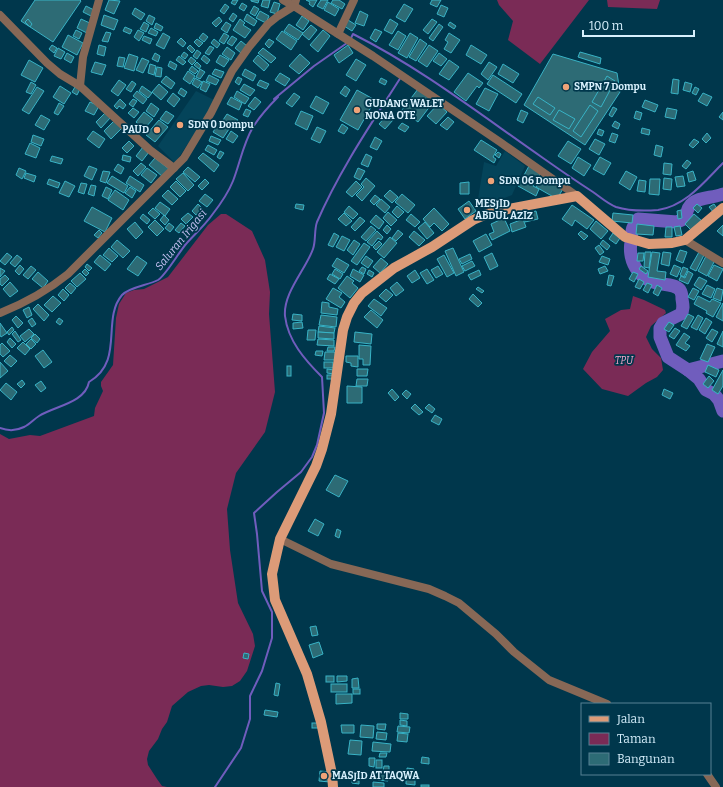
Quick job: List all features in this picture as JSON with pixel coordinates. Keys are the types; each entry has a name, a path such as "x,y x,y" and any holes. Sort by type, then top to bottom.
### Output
{"main road":[{"path":"333,787 332,774 321,722 307,674 275,600 272,574 280,540 316,466 322,449 331,414 343,330 354,303 362,293 394,268 432,247 482,215 492,212 577,196 625,237 635,241 659,244 685,240 723,208"}],"street":[{"path":"80,86 83,57 99,0"},
{"path":"283,0 295,3 338,34 373,56 577,196"},
{"path":"338,34 354,0"},
{"path":"0,312 37,296 52,287 68,274 184,158 211,113 232,71 249,47 268,24 295,3"},
{"path":"0,15 47,63 60,74 80,86 150,150 174,168"},
{"path":"685,240 723,262"},
{"path":"280,540 331,564 429,589 459,603 496,634 514,652 549,680 605,703"},
{"path":"708,775 716,787"}],"shaded area":[{"path":"196,91 216,101 175,163 158,146"},
{"path":"505,151 525,166 512,195 495,202 478,199 484,162 496,166"}],"green space":[{"path":"497,0 589,0 540,64 508,40 513,21 499,5"},
{"path":"607,0 660,0 657,9 608,7"},
{"path":"221,214 226,214 252,231 265,260 270,292 269,314 275,392 265,432 236,473 227,509 230,550 238,603 253,634 255,646 247,671 240,681 232,686 201,686 188,692 172,706 167,722 158,739 149,751 147,759 148,765 162,786 167,787 0,787 0,434 9,439 30,435 40,436 94,416 95,408 103,391 101,382 113,365 116,318 119,304 126,293 144,289 168,277 208,225"},
{"name":"TPU","path":"633,296 665,310 666,313 651,326 646,337 652,349 661,358 663,370 657,377 628,396 602,389 583,369 592,352 610,331 605,319 621,310 630,309"}],"building":[{"path":"35,0 81,1 53,42 21,21"},
{"path":"109,0 120,1 114,14 105,10"},
{"path":"233,0 238,0 235,5 231,3"},
{"path":"251,0 259,0 258,3"},
{"path":"263,0 270,0 268,8 261,6"},
{"path":"306,0 317,0 313,7 309,4 310,2"},
{"path":"321,0 328,0 323,9 317,6"},
{"path":"333,0 339,0 345,4 342,9 331,3"},
{"path":"432,0 441,0 437,7 430,4"},
{"path":"274,2 280,4 277,14 270,12"},
{"path":"328,2 339,9 335,16 324,10"},
{"path":"242,3 247,6 244,11 239,8"},
{"path":"225,4 229,7 224,14 220,11"},
{"path":"404,4 413,9 405,22 396,17"},
{"path":"441,5 448,8 444,17 437,14"},
{"path":"86,6 94,10 91,16 83,12"},
{"path":"254,6 259,9 255,16 250,13"},
{"path":"135,8 145,14 141,20 132,14"},
{"path":"260,11 269,16 266,23 256,18"},
{"path":"360,11 368,15 364,26 355,23"},
{"path":"233,13 237,16 233,22 229,19"},
{"path":"247,14 257,21 254,26 244,20"},
{"path":"104,15 118,20 114,30 101,25"},
{"path":"149,15 155,18 152,25 146,21"},
{"path":"302,16 309,21 303,30 296,25"},
{"path":"219,17 222,21 216,27 212,23"},
{"path":"28,19 32,24 30,27 25,22"},
{"path":"81,19 92,24 87,33 77,28"},
{"path":"240,19 245,23 243,25 251,30 245,38 233,30"},
{"path":"390,19 398,24 392,34 384,30"},
{"path":"432,19 437,22 428,34 423,30"},
{"path":"348,20 356,25 352,31 344,26"},
{"path":"144,22 149,25 146,32 140,29"},
{"path":"226,22 231,25 227,33 221,29"},
{"path":"450,22 456,26 454,29 448,25"},
{"path":"156,23 163,27 161,31 154,28"},
{"path":"289,24 303,33 298,40 284,31"},
{"path":"439,24 443,27 433,41 429,38"},
{"path":"311,25 317,30 309,40 302,34"},
{"path":"125,27 132,30 130,34 123,31"},
{"path":"151,28 158,32 156,36 148,33"},
{"path":"375,29 382,32 376,42 370,38"},
{"path":"76,30 82,33 79,39 73,36"},
{"path":"138,30 144,33 139,41 134,37"},
{"path":"323,30 330,36 318,52 310,45"},
{"path":"282,31 297,41 291,50 276,39"},
{"path":"398,31 406,36 398,50 389,45"},
{"path":"106,32 111,33 108,42 102,41"},
{"path":"163,33 170,37 164,49 156,45"},
{"path":"203,33 208,37 204,42 199,38"},
{"path":"224,33 229,36 224,44 219,41"},
{"path":"410,33 418,38 407,58 398,53"},
{"path":"449,33 460,40 451,53 444,49 448,42 445,40"},
{"path":"68,35 83,43 77,55 62,47"},
{"path":"144,36 152,39 150,44 142,40"},
{"path":"232,36 237,39 232,46 227,43"},
{"path":"181,38 186,43 183,47 177,42"},
{"path":"197,39 203,43 199,47 194,42"},
{"path":"214,39 220,44 217,48 211,43"},
{"path":"269,39 274,42 269,48 265,44"},
{"path":"420,39 427,44 416,61 409,57"},
{"path":"241,41 247,46 241,53 235,48"},
{"path":"52,45 57,48 54,53 49,49"},
{"path":"99,45 106,47 104,56 97,54"},
{"path":"190,45 195,50 192,53 187,48"},
{"path":"348,45 353,53 339,63 334,55"},
{"path":"429,45 438,51 427,67 418,61"},
{"path":"471,45 487,55 481,64 466,55"},
{"path":"210,46 214,48 209,55 205,53"},
{"path":"227,47 235,53 231,60 222,54"},
{"path":"58,48 65,52 61,59 54,56"},
{"path":"263,48 276,58 271,63 258,53"},
{"path":"197,50 201,53 197,59 193,56"},
{"path":"184,52 188,55 185,59 181,56"},
{"path":"580,52 601,58 600,64 578,57"},
{"path":"67,53 74,57 71,63 64,59"},
{"path":"155,53 160,56 158,62 152,59"},
{"path":"439,53 447,59 441,66 433,61"},
{"path":"129,54 138,57 134,71 124,68"},
{"path":"300,54 310,63 299,74 289,66"},
{"path":"553,54 617,73 620,92 585,145 524,105"},
{"path":"204,55 210,60 207,64 201,59"},
{"path":"220,55 229,60 224,67 216,62"},
{"path":"258,55 269,65 264,71 253,61"},
{"path":"179,56 186,62 183,65 176,60"},
{"path":"119,57 125,58 123,67 117,66"},
{"path":"191,57 196,61 192,65 188,61"},
{"path":"142,58 149,61 143,73 136,70"},
{"path":"356,59 366,65 356,81 346,75"},
{"path":"29,60 43,68 35,82 21,75"},
{"path":"449,60 459,67 449,80 439,74"},
{"path":"170,61 177,65 175,70 168,66"},
{"path":"95,62 106,65 102,75 91,72"},
{"path":"197,62 201,66 199,69 194,65"},
{"path":"489,62 497,67 488,80 481,74"},
{"path":"150,64 156,66 154,75 148,73"},
{"path":"503,64 519,74 513,83 498,74"},
{"path":"192,66 198,71 195,74 189,70"},
{"path":"157,67 162,68 161,77 155,76"},
{"path":"200,69 205,72 200,79 196,77"},
{"path":"215,69 224,72 221,78 212,74"},
{"path":"245,69 256,75 253,81 242,75"},
{"path":"188,71 195,76 190,84 183,79"},
{"path":"280,73 290,79 285,86 275,80"},
{"path":"468,73 483,83 479,88 477,86 466,101 454,92"},
{"path":"209,75 219,80 216,85 206,81"},
{"path":"493,75 522,94 516,103 487,84"},
{"path":"166,76 175,83 171,89 161,82"},
{"path":"607,76 615,81 601,107 592,102"},
{"path":"238,77 242,79 239,85 235,82"},
{"path":"195,78 202,82 198,88 192,84"},
{"path":"381,78 387,81 385,85 379,82"},
{"path":"673,79 679,80 678,94 671,93"},
{"path":"119,80 126,85 118,96 111,91"},
{"path":"260,80 269,84 266,89 257,85"},
{"path":"132,81 136,84 131,92 126,89"},
{"path":"203,81 210,84 206,92 200,89"},
{"path":"31,82 36,85 31,94 26,92"},
{"path":"685,82 692,84 690,92 683,90"},
{"path":"159,84 168,92 161,100 152,92"},
{"path":"244,84 255,90 250,96 240,90"},
{"path":"60,86 71,93 64,104 53,97"},
{"path":"142,86 152,93 148,98 139,91"},
{"path":"345,86 350,90 346,97 340,93"},
{"path":"37,87 44,91 29,114 22,110"},
{"path":"75,87 80,89 77,95 72,92"},
{"path":"695,87 699,89 696,95 692,93"},
{"path":"181,88 187,92 184,97 178,93"},
{"path":"485,88 498,94 489,111 476,104"},
{"path":"418,89 434,101 418,122 402,110"},
{"name":"GUDANG WALET NONA OTE","path":"357,90 375,100 358,130 340,120"},
{"path":"137,91 147,99 143,104 133,96"},
{"path":"237,91 249,98 245,104 234,97"},
{"path":"173,93 180,99 174,107 167,101"},
{"path":"294,93 300,97 292,107 286,103"},
{"path":"703,93 712,97 707,106 698,101"},
{"path":"316,96 329,103 323,114 310,107"},
{"path":"231,97 242,103 239,110 227,104"},
{"path":"255,97 261,102 254,110 248,106"},
{"path":"538,97 555,108 550,115 533,104"},
{"path":"120,99 126,105 123,109 119,106 117,109 114,106"},
{"path":"133,99 137,101 133,107 129,104"},
{"path":"645,100 658,105 655,112 642,107"},
{"path":"90,102 99,106 94,115 85,111"},
{"path":"59,103 64,106 58,115 54,113"},
{"path":"151,103 159,109 154,117 146,111"},
{"path":"438,104 447,112 436,124 427,116"},
{"path":"590,105 598,111 581,137 573,131"},
{"path":"613,107 617,109 612,117 609,115"},
{"path":"133,108 139,112 134,118 128,113"},
{"path":"667,108 677,110 675,119 665,117"},
{"path":"246,109 251,111 248,117 243,115"},
{"path":"521,110 528,113 523,123 517,120"},
{"path":"559,110 575,119 569,129 553,120"},
{"path":"166,111 174,116 168,124 160,119"},
{"path":"301,111 313,116 307,130 295,124"},
{"path":"636,111 642,113 640,120 634,118"},
{"path":"106,112 111,117 101,128 96,122"},
{"path":"144,112 153,119 144,129 136,122"},
{"path":"723,112 723,120 719,117"},
{"path":"227,114 238,120 234,127 223,120"},
{"path":"388,114 393,120 385,129 379,124"},
{"path":"41,115 50,120 44,130 35,125"},
{"path":"448,117 454,122 447,130 440,125"},
{"path":"115,120 122,128 111,139 104,131"},
{"path":"159,120 168,127 155,142 146,135"},
{"path":"615,121 620,124 618,129 612,126"},
{"path":"219,123 229,129 223,138 213,132"},
{"path":"402,123 409,127 405,132 398,128"},
{"path":"342,124 348,128 344,134 338,131"},
{"path":"317,127 326,131 320,143 311,139"},
{"path":"642,128 650,130 649,135 641,133"},
{"path":"599,129 604,131 602,136 597,134"},
{"path":"93,131 105,139 99,148 87,139"},
{"path":"231,131 238,136 233,143 226,139"},
{"path":"612,133 618,135 615,143 609,141"},
{"path":"707,133 711,138 706,143 702,139"},
{"path":"33,135 44,139 41,146 31,142"},
{"path":"211,136 221,140 218,145 209,141"},
{"path":"375,137 382,141 377,150 370,147"},
{"path":"595,139 605,144 599,155 589,149"},
{"path":"694,139 699,142 693,148 689,145"},
{"path":"481,140 497,150 493,157 496,159 494,163 474,150"},
{"path":"129,141 134,146 127,153 122,148"},
{"path":"568,141 581,149 571,164 558,156"},
{"path":"30,143 40,148 36,158 25,154"},
{"path":"208,145 217,150 214,155 205,150"},
{"path":"656,145 663,147 661,157 654,155"},
{"path":"143,147 149,152 142,161 136,156"},
{"path":"220,151 224,153 220,159 217,157"},
{"path":"498,152 501,154 499,158 495,155"},
{"path":"203,153 219,165 214,172 198,158"},
{"path":"366,154 372,157 368,167 361,164"},
{"path":"123,155 131,157 130,162 122,160"},
{"path":"52,156 63,159 61,164 50,161"},
{"path":"578,157 591,165 584,176 572,168"},
{"path":"600,157 611,163 604,175 593,169"},
{"path":"155,158 169,169 163,177 149,165"},
{"path":"687,160 691,163 686,169 682,166"},
{"path":"141,163 146,167 138,176 133,171"},
{"path":"664,163 672,164 671,175 663,174"},
{"path":"118,164 124,168 121,174 114,170"},
{"path":"89,166 97,169 92,180 84,176"},
{"path":"529,166 541,173 533,186 539,189 536,196 518,186"},
{"path":"188,167 200,177 195,182 183,172"},
{"path":"19,168 26,171 22,179 16,175"},
{"path":"147,168 157,175 151,183 141,175"},
{"path":"358,168 365,171 360,180 354,177"},
{"path":"103,171 110,172 106,183 100,181"},
{"path":"626,171 637,177 630,190 619,183"},
{"path":"693,171 696,180 689,182 687,173"},
{"path":"26,173 36,176 34,182 24,178"},
{"path":"183,173 194,185 188,191 176,179"},
{"path":"543,175 564,187 557,199 536,187"},
{"path":"112,176 128,186 124,193 107,183"},
{"path":"130,176 144,185 140,192 126,183"},
{"path":"683,176 685,186 677,187 675,177"},
{"path":"366,178 375,186 362,201 356,195 364,187 361,184"},
{"path":"664,178 672,179 671,190 663,189"},
{"path":"49,179 60,183 58,188 47,184"},
{"path":"205,179 209,183 202,190 198,186"},
{"path":"650,179 660,179 659,195 649,194"},
{"path":"639,180 646,181 645,192 637,191"},
{"path":"65,181 75,186 69,197 59,193"},
{"path":"176,181 186,191 180,197 170,187"},
{"path":"356,181 362,187 352,197 346,192"},
{"path":"469,182 469,194 460,194 460,183"},
{"path":"81,183 87,184 84,194 78,192"},
{"path":"91,185 96,186 94,196 88,194"},
{"path":"106,187 112,190 108,199 102,196"},
{"path":"130,187 136,191 132,198 125,193"},
{"path":"115,190 129,200 123,210 108,200"},
{"path":"168,190 178,199 172,205 162,196"},
{"path":"390,190 398,197 392,203 384,196"},
{"path":"205,194 213,200 207,207 199,201"},
{"path":"402,194 415,205 408,213 395,202"},
{"path":"375,195 380,199 374,205 370,201"},
{"path":"381,199 390,207 385,213 376,205"},
{"path":"469,201 476,211 465,219 458,209"},
{"path":"160,202 170,209 165,216 155,208"},
{"path":"198,204 202,208 196,215 192,211"},
{"path":"296,204 304,205 303,210 295,208"},
{"path":"697,204 702,208 698,213 693,208"},
{"path":"714,204 718,210 714,213 709,207"},
{"path":"572,205 594,220 587,229 575,220 572,226 562,219"},
{"path":"349,206 358,214 353,219 344,212"},
{"path":"397,206 404,212 398,218 392,212"},
{"path":"92,207 112,218 105,232 84,221"},
{"path":"153,208 160,214 155,219 148,213"},
{"path":"434,208 449,224 442,231 434,223 430,227 423,219"},
{"path":"681,210 682,218 678,219 677,211"},
{"path":"536,211 538,219 525,222 524,214"},
{"path":"388,212 397,220 391,226 383,218"},
{"path":"188,213 193,217 186,224 181,219"},
{"path":"344,213 352,221 346,226 338,219"},
{"path":"613,213 633,215 632,223 612,221"},
{"path":"143,214 150,220 147,224 140,218"},
{"path":"411,214 420,222 415,227 406,220"},
{"path":"694,214 702,221 692,231 685,224"},
{"path":"164,215 169,220 165,225 160,220"},
{"path":"376,215 384,222 379,229 370,222"},
{"path":"360,217 365,221 355,231 351,227"},
{"path":"504,218 510,231 492,240 489,234 494,232 491,224"},
{"path":"523,219 526,227 512,232 510,224"},
{"path":"155,220 164,229 157,236 148,227"},
{"path":"596,221 608,231 601,239 590,229"},
{"path":"135,222 143,232 136,239 127,229"},
{"path":"425,222 434,233 427,239 418,228"},
{"path":"169,223 174,227 170,232 165,228"},
{"path":"181,223 185,226 179,233 175,230"},
{"path":"637,224 654,226 653,235 636,234"},
{"path":"387,225 391,229 387,234 383,230"},
{"path":"723,225 723,236 717,231"},
{"path":"371,226 376,230 366,241 361,237"},
{"path":"680,226 682,235 676,236 674,227"},
{"path":"666,227 672,227 672,237 665,237"},
{"path":"99,230 102,233 98,238 94,235"},
{"path":"398,230 403,234 396,241 392,238"},
{"path":"377,231 383,237 381,240 378,238 372,246 367,242"},
{"path":"414,231 425,240 419,246 409,237"},
{"path":"581,231 588,236 584,240 578,234"},
{"path":"334,233 339,236 333,247 328,245"},
{"path":"613,233 620,238 616,244 609,239"},
{"path":"486,234 492,245 479,252 473,241"},
{"path":"342,236 350,240 344,251 336,247"},
{"path":"390,237 397,243 384,258 377,252"},
{"path":"117,240 130,251 123,258 111,247"},
{"path":"354,240 360,244 353,255 347,250"},
{"path":"603,240 610,246 607,250 600,244"},
{"path":"379,241 382,244 376,250 373,247"},
{"path":"364,243 370,247 357,265 351,261"},
{"path":"599,245 604,252 600,255 595,248"},
{"path":"109,248 118,256 112,262 103,255"},
{"path":"453,248 464,272 456,276 445,251"},
{"path":"680,250 687,252 683,263 676,260"},
{"path":"645,252 651,252 649,268 644,267"},
{"path":"652,252 660,253 657,271 666,272 665,280 648,277"},
{"path":"663,252 671,253 669,266 661,264"},
{"path":"699,252 704,255 696,271 690,268"},
{"path":"7,253 12,257 5,265 0,261"},
{"path":"492,253 498,266 490,270 484,257"},
{"path":"638,253 644,253 643,261 637,261"},
{"path":"470,254 472,259 462,264 459,259"},
{"path":"17,255 22,259 15,267 10,263"},
{"path":"100,255 111,264 105,271 94,262"},
{"path":"444,255 454,273 447,277 437,259"},
{"path":"137,256 147,263 138,276 127,269"},
{"path":"366,256 373,261 368,268 361,263"},
{"path":"602,256 610,259 608,265 599,262"},
{"path":"706,256 715,260 707,276 698,271"},
{"path":"337,258 349,265 344,273 332,266"},
{"path":"381,258 388,264 380,273 373,267"},
{"path":"472,261 475,266 465,271 462,266"},
{"path":"87,264 92,268 89,271 85,267"},
{"path":"20,265 24,269 19,275 15,271"},
{"path":"674,265 681,268 677,277 670,274"},
{"path":"714,265 723,269 717,281 708,276"},
{"path":"31,266 36,270 28,279 23,275"},
{"path":"438,266 443,274 436,278 431,270"},
{"path":"605,266 608,271 600,274 598,269"},
{"path":"641,266 648,271 646,274 639,269"},
{"path":"362,267 366,269 364,274 359,271"},
{"path":"683,267 688,269 684,277 680,275"},
{"path":"0,268 5,271 0,277"},
{"path":"85,269 89,273 86,276 82,272"},
{"path":"335,269 343,274 340,279 332,274"},
{"path":"353,269 364,275 360,282 350,276"},
{"path":"427,269 434,280 427,284 420,273"},
{"path":"369,270 374,273 372,277 367,274"},
{"path":"415,270 420,278 412,283 407,276"},
{"path":"479,270 481,275 471,280 468,275"},
{"path":"688,271 693,274 688,284 679,280 681,276 685,278"},
{"path":"38,272 48,281 43,288 32,279"},
{"path":"633,272 638,274 634,282 629,279"},
{"path":"80,273 86,279 77,287 71,281"},
{"path":"330,274 339,279 335,284 327,279"},
{"path":"5,275 9,279 2,286 0,284 0,279"},
{"path":"609,275 614,276 611,286 607,285"},
{"path":"347,276 354,281 352,283 358,288 350,298 338,288"},
{"path":"699,277 707,281 701,290 694,285"},
{"path":"639,279 644,282 640,289 635,287"},
{"path":"10,282 18,291 10,297 3,289"},
{"path":"397,282 404,290 396,296 390,288"},
{"path":"70,283 76,288 71,294 65,288"},
{"path":"647,283 652,285 648,293 643,290"},
{"path":"657,285 662,288 658,296 653,293"},
{"path":"707,285 715,289 711,298 702,294"},
{"path":"478,287 484,291 482,293 476,289"},
{"path":"333,288 342,293 339,297 345,302 341,308 326,299"},
{"path":"693,288 699,291 694,300 688,297"},
{"path":"717,288 723,290 721,301 713,298"},
{"path":"63,289 69,295 64,301 58,295"},
{"path":"386,289 393,295 386,302 379,296"},
{"path":"473,294 482,303 478,307 469,299"},
{"path":"53,296 61,303 52,312 44,305"},
{"path":"698,296 710,302 712,299 721,303 713,317 706,313 707,311 694,304"},
{"path":"374,299 387,308 381,316 368,306"},
{"path":"322,302 329,303 329,307 338,309 337,315 321,313"},
{"path":"723,303 723,321 716,317"},
{"path":"38,304 49,315 44,321 33,309"},
{"path":"29,307 32,315 27,318 23,310"},
{"path":"371,310 383,320 377,328 364,317"},
{"path":"293,314 302,315 302,321 292,320"},
{"path":"688,314 694,317 687,329 681,326"},
{"path":"321,315 337,317 336,327 319,325"},
{"path":"698,315 703,318 697,330 691,327"},
{"path":"16,316 23,323 18,328 12,320"},
{"path":"32,318 36,324 32,327 28,321"},
{"path":"59,318 63,321 60,325 56,322"},
{"path":"706,318 712,322 705,334 699,330"},
{"path":"302,322 303,328 293,329 293,323"},
{"path":"669,322 674,325 669,332 664,329"},
{"path":"0,323 7,333 1,337 0,335"},
{"path":"319,326 335,328 334,333 318,332"},
{"path":"12,327 14,330 9,335 7,332"},
{"path":"675,328 680,331 674,339 669,336"},
{"path":"29,329 34,334 25,342 20,336"},
{"path":"712,329 718,332 712,342 706,338"},
{"path":"308,330 316,330 315,340 307,340"},
{"path":"15,331 21,340 18,342 12,334"},
{"path":"723,331 723,347 717,344"},
{"path":"318,332 334,333 334,339 318,338"},
{"path":"355,332 372,334 371,344 354,342"},
{"path":"684,333 690,337 685,343 690,346 686,351 676,345"},
{"path":"35,334 40,339 37,343 31,338"},
{"path":"10,338 16,344 12,348 7,342"},
{"path":"31,339 36,344 31,349 26,344"},
{"path":"318,339 334,340 334,346 317,345"},
{"path":"23,342 30,349 25,355 17,348"},
{"path":"2,343 10,351 3,357 0,354 0,345"},
{"path":"707,344 715,347 708,362 700,359"},
{"path":"359,345 371,346 370,365 363,365 363,359 359,359"},
{"path":"328,347 335,347 334,351 327,351"},
{"path":"43,350 52,362 44,368 35,356"},
{"path":"316,351 323,351 322,356 315,355"},
{"path":"325,352 335,352 335,360 324,360"},
{"path":"10,355 17,361 11,367 4,361"},
{"path":"346,356 358,356 358,367 351,366 351,363 346,362"},
{"path":"0,362 8,371 0,378"},
{"path":"324,362 333,362 333,368 324,368"},
{"path":"708,365 719,370 716,377 705,372"},
{"path":"287,366 291,366 291,376 287,376"},
{"path":"327,369 334,370 334,374 327,373"},
{"path":"357,369 368,369 367,376 357,376"},
{"path":"723,370 723,386 718,394 712,390"},
{"path":"327,375 334,375 334,379 327,379"},
{"path":"709,376 714,381 708,388 703,384"},
{"path":"357,379 368,379 367,386 356,386"},
{"path":"22,380 25,384 21,388 17,384"},
{"path":"41,381 46,388 41,392 35,385"},
{"path":"6,383 17,392 11,400 0,390"},
{"path":"347,386 362,387 362,403 347,403"},
{"path":"392,389 399,397 395,401 388,393"},
{"path":"664,389 673,393 670,399 662,395"},
{"path":"406,390 411,394 407,399 402,394"},
{"path":"415,404 423,412 419,415 411,408"},
{"path":"429,404 435,409 432,413 425,408"},
{"path":"435,415 442,419 439,425 431,421"},
{"path":"335,475 348,481 339,497 326,490"},
{"path":"315,519 324,524 318,536 308,531"},
{"path":"337,529 341,531 339,538 335,536"},
{"path":"316,626 318,635 312,636 310,627"},
{"path":"319,642 323,654 313,658 309,645"},
{"path":"244,653 249,654 248,659 243,658"},
{"path":"326,676 334,676 334,682 326,682"},
{"path":"337,676 347,676 347,681 337,682"},
{"path":"358,678 359,688 352,688 352,679"},
{"path":"276,683 280,684 278,696 274,695"},
{"path":"331,684 347,684 347,692 331,692"},
{"path":"353,689 360,689 360,694 353,694"},
{"path":"336,694 352,694 352,703 336,704"},
{"path":"265,710 278,712 277,717 264,715"},
{"path":"400,713 408,714 408,719 400,719"},
{"path":"400,720 407,721 407,726 400,725"},
{"path":"312,723 319,723 319,728 312,728"},
{"path":"377,724 386,724 385,730 377,729"},
{"path":"341,725 354,725 354,733 342,733"},
{"path":"361,725 374,726 373,738 360,737"},
{"path":"398,726 410,727 409,733 397,732"},
{"path":"377,732 387,733 386,740 376,739"},
{"path":"398,733 408,734 407,742 397,741"},
{"path":"350,740 362,741 361,755 348,754"},
{"path":"373,742 391,744 390,752 372,751"},
{"path":"380,753 387,753 386,757 379,757"},
{"path":"422,757 429,758 429,764 421,763"},
{"path":"369,758 375,758 374,767 369,766"},
{"path":"376,760 382,760 382,768 376,768"},
{"path":"384,766 389,766 389,773 383,772"},
{"path":"407,768 414,769 414,774 407,773"},
{"path":"320,771 331,772 330,782 319,781"},
{"path":"379,773 388,774 388,781 378,780"},
{"path":"352,777 359,778 359,784 352,783"},
{"path":"406,777 415,778 415,785 406,784"},
{"path":"373,782 384,783 384,787 373,787"},
{"path":"421,785 429,785 429,787 421,787"}],"waterway":[{"path":"351,38 353,34 378,47 427,77 616,207 642,211 668,208 677,204 694,192 723,163"},
{"name":"Saluran Irigasi","path":"0,428 6,430 21,428 39,416 82,395 89,382 100,373 106,363 110,352 113,316 116,305 122,295 129,290 158,280 165,273 183,248 209,219 224,198 233,181 244,147 253,127 278,97 274,99 314,66 347,43"},
{"path":"215,787 241,748 250,719 250,696 262,671 272,638 272,612 262,591 254,513 301,472 312,457 317,445 324,413 322,377 298,350 287,325 285,307 291,290 310,257 313,249 317,222 335,184 401,77"},
{"path":"723,194 694,202 690,205 686,218 677,222 638,219 632,230 630,249 633,262 639,273 650,281 678,288 681,292 683,307 681,314 663,323 660,328 660,337 668,357 688,370 723,361"},
{"path":"688,370 699,379 706,390 714,394 719,400 723,411"}],"place":[{"name":"SMPN 7 Dompu","path":"566,87"},
{"name":"GUDANG WALET NONA OTE","path":"357,110"},
{"name":"SDN 0 Dompu","path":"180,125"},
{"name":"PAUD","path":"157,130"},
{"name":"SDN 06 Dompu","path":"491,181"},
{"name":"MESJID ABDUL AZIZ","path":"467,210"},
{"name":"MASJID AT TAQWA","path":"324,776"}]}
